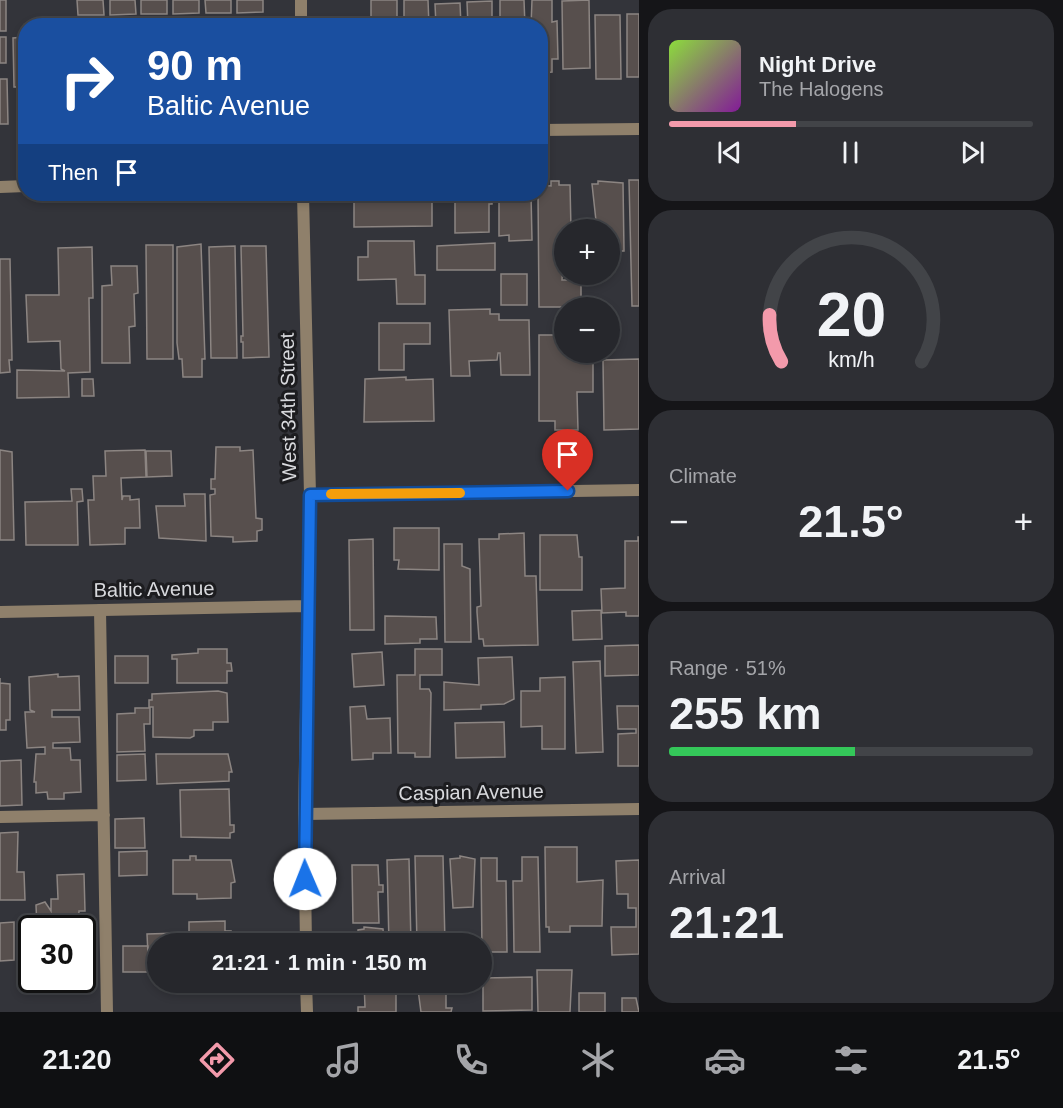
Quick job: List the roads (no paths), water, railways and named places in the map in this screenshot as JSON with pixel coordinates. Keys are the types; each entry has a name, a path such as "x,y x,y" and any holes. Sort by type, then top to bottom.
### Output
{"street":[{"path":"301,0 301,18"},
{"path":"548,130 639,129"},
{"path":"0,187 18,186"},
{"name":"West 34th Street","path":"303,201 310,495 304,814 306,933"},
{"path":"310,495 639,490"},
{"name":"Baltic Avenue","path":"0,612 309,606"},
{"path":"100,610 107,1012"},
{"name":"Caspian Avenue","path":"304,814 639,809"},
{"path":"0,817 104,815"},
{"path":"306,993 307,1012"}]}
